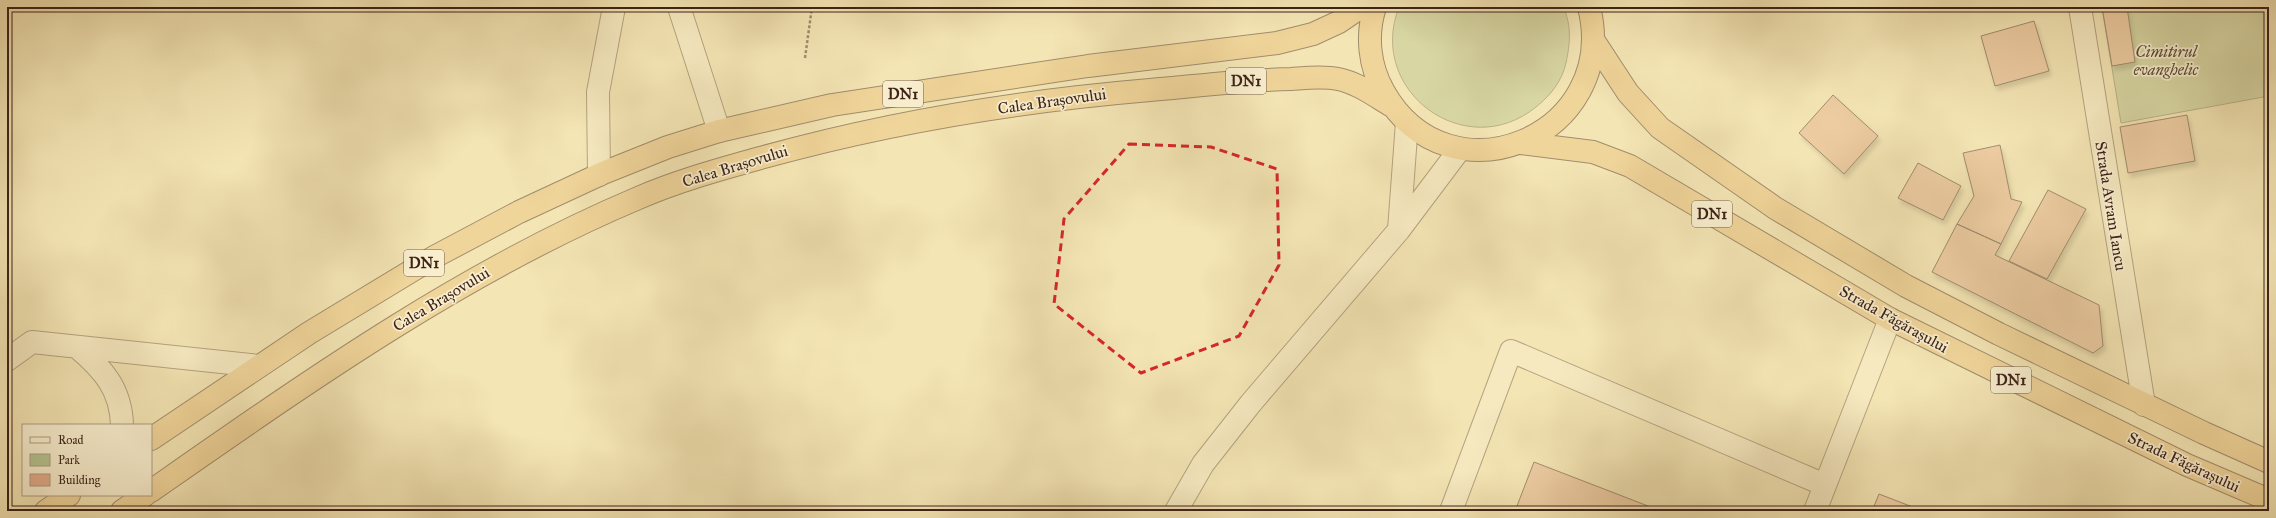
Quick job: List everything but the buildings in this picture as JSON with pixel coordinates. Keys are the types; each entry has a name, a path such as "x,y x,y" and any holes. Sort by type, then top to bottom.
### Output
{"highway":[{"name":"Calea Brașovului","path":"152,438 308,333 436,256 519,212 599,175 668,147 719,131 832,105 1088,66 1277,43 1313,34 1339,22 1361,7"},
{"name":"Strada Făgărașului","path":"1375,7 1370,21 1370,52 1377,80 1392,106 1407,122 1422,134 1460,148 1481,150 1501,149 1521,143 1547,129 1559,120 1573,103 1584,84 1591,62 1594,41 1589,7"},
{"name":"Strada Făgărașului","path":"1594,41 1628,93 1660,128 1768,204 1906,286 2144,405 2269,462"},
{"name":"Calea Brașovului","path":"152,491 315,378 401,322 507,260 574,226 639,197 723,168 825,140 902,123 1093,95 1268,79 1336,78 1359,86 1392,106"},
{"name":"Strada Făgărașului","path":"1521,143 1594,152 1630,166 1890,319 2187,464 2269,500"},
{"path":"46,511 68,496"},
{"name":"Calea Brașovului","path":"122,511 145,496"}],"street":[{"path":"599,175 598,92 614,7"},
{"path":"679,7 719,131"},
{"name":"Strada Avram Iancu","path":"2080,7 2144,405"},
{"path":"1399,230 1407,122"},
{"path":"1176,511 1203,464 1251,403 1399,230 1460,148"},
{"path":"1815,511 1890,319"},
{"path":"7,360 32,342 259,366"},
{"path":"77,347 98,366 112,386 122,408 122,424"},
{"path":"1451,511 1511,351 1825,485"},
{"path":"138,511 148,496"}],"path":[{"path":"805,58 812,7"}],"highlighted area":[{"path":"1129,144 1211,147 1277,169 1279,265 1239,336 1141,373 1054,304 1064,219"}],"green space":[{"path":"1399,7 1563,7 1568,21 1569,35 1566,63 1562,76 1555,88 1541,103 1509,123 1480,127 1453,123 1429,110 1409,91 1397,66 1393,38"},
{"name":"Cimitirul evanghelic","path":"2102,7 2269,7 2269,96 2121,123"}]}
